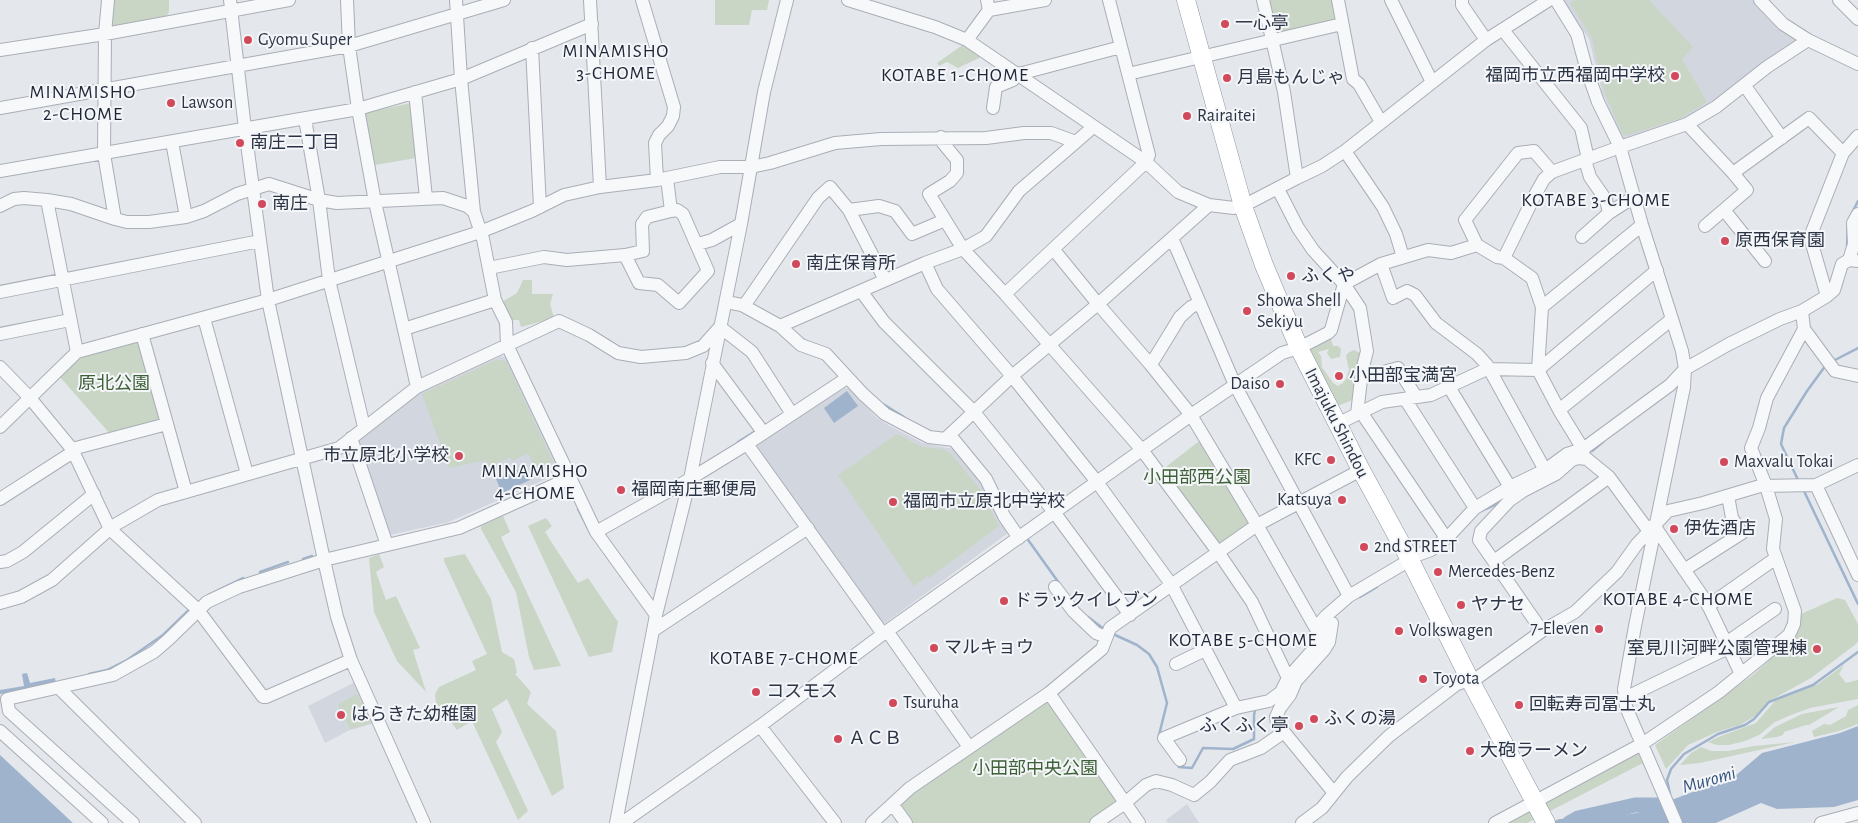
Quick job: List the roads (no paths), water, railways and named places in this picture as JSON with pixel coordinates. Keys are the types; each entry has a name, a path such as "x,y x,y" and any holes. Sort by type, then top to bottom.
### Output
{"highway":[{"name":"Imajuku Shindou","path":"1178,0 1197,57 1238,207 1264,265 1295,350 1531,805 1546,823"},
{"name":"Imajuku Shindou","path":"1186,0 1197,57"},
{"name":"Imajuku Shindou","path":"1295,350 1337,424 1358,472"},
{"name":"Imajuku Shindou","path":"1531,805 1535,823"}],"street":[{"path":"108,0 105,34 104,154 115,219"},
{"path":"0,50 105,34 231,5 290,0"},
{"path":"347,0 349,46 358,109 375,202 417,387"},
{"path":"456,0 461,79 474,212 484,239 495,300 506,322 507,345 594,528 656,615"},
{"path":"0,108 349,46 504,0"},
{"path":"590,0 600,187"},
{"path":"642,0 674,107 674,116 655,143 671,211"},
{"path":"616,823 656,615 690,479 712,363 726,302 764,92 787,0"},
{"path":"848,0 935,27 967,40 1146,162 1178,192 1209,205 1238,207 1322,166 1345,151 1486,40 1550,0"},
{"path":"967,40 988,5 1045,0"},
{"path":"1005,294 1146,162 1149,155 1109,0"},
{"path":"1263,0 1284,92 1297,178"},
{"path":"1341,0 1342,24 1353,79 1359,84 1381,122"},
{"path":"1391,0 1432,82"},
{"path":"1462,0 1462,5 1486,40"},
{"path":"1556,0 1577,34 1598,102 1620,147 1642,225 1682,351 1685,369 1684,387 1633,635 1624,689 1626,707 1676,823"},
{"path":"1760,0 1783,24 1808,40 1858,63"},
{"path":"1839,0 1858,19"},
{"path":"231,5 245,129 268,300 337,617 351,660 424,823"},
{"path":"0,171 358,109 461,79 592,24"},
{"path":"1128,74 1342,24"},
{"path":"1503,30 1581,128 1590,177 1606,200 1609,213"},
{"path":"1504,258 1535,195 1544,179 1552,172 1688,124 1745,86 1767,66 1808,40"},
{"path":"993,108 996,87 1013,80 1018,74 1121,47"},
{"path":"532,48 540,207"},
{"path":"1745,86 1782,138"},
{"path":"415,92 426,198"},
{"path":"1733,173 1809,118 1843,153"},
{"path":"305,119 319,200 329,280 364,427"},
{"path":"1688,124 1747,190 1705,226"},
{"path":"780,326 925,263 963,249 986,236 1018,191 1093,127"},
{"path":"0,427 77,352 268,300 388,262 480,232 564,195 600,187 662,179 720,167 751,167 770,164 835,143 881,139 986,138 1024,133 1051,133 1076,142"},
{"path":"1827,296 1810,237 1843,153 1858,136"},
{"path":"942,137 943,143 957,160 957,173 950,181 929,194 963,249 1142,450 1218,552 1252,602 1288,678"},
{"path":"172,142 186,217"},
{"path":"1345,151 1383,207 1396,234 1403,257"},
{"path":"1552,172 1534,151 1518,153 1465,220 1477,245 1496,257 1504,258 1532,278 1542,307 1538,370 1559,410 1576,455"},
{"path":"0,206 14,199 47,200 71,204 127,222 148,222 186,217 204,211 237,194 269,184 319,200 337,203 443,198 468,206 474,212"},
{"path":"744,306 818,198 830,187 849,210 885,280"},
{"path":"1278,189 1298,228 1314,250 1344,284 1360,308 1367,351 1361,378 1359,413 1446,538"},
{"path":"1582,237 1609,213 1634,197"},
{"path":"47,200 77,352"},
{"path":"726,302 744,306 780,326 801,345 826,354 885,414 929,437 949,435 1012,376 1098,304 1209,205"},
{"path":"849,210 879,206 895,211 912,234 945,220"},
{"path":"489,268 544,258 567,260 625,255 643,251 642,224 647,217 677,210 683,214 698,244 708,271 679,303 658,285 639,283 625,255"},
{"path":"1724,210 1765,260"},
{"path":"1542,632 1479,540 1482,531 1510,500 1556,474 1576,455 1670,385 1685,369 1729,344 1802,311 1827,296 1834,290 1842,264 1854,260 1853,223 1858,214"},
{"path":"698,244 712,240 741,224"},
{"path":"1542,307 1642,225"},
{"path":"1172,238 1235,384 1349,596"},
{"path":"0,292 260,240"},
{"path":"622,823 760,726 885,632 1235,384 1282,353 1295,350 1331,330 1344,284 1380,264 1403,257 1428,250 1451,253 1477,245"},
{"path":"1054,250 1191,415 1257,524 1320,634"},
{"path":"925,263 937,289 1012,376 1097,482 1171,584 1236,708"},
{"path":"1380,264 1393,298 1406,292 1415,296 1436,323 1477,354 1487,365 1545,470"},
{"path":"1337,424 1382,402 1431,395 1488,369 1538,370 1657,270"},
{"path":"861,291 884,322 974,412 1054,512 1130,615"},
{"path":"404,329 495,300"},
{"path":"1150,364 1180,317 1191,307 1200,303"},
{"path":"1802,311 1804,329 1835,371 1858,376"},
{"path":"204,318 247,474"},
{"path":"1559,410 1672,319"},
{"path":"0,334 70,320"},
{"path":"0,602 21,597 52,580 113,526 158,500 302,457 339,448 417,387 559,321 589,335 618,352 641,357 686,353 703,346 720,328"},
{"path":"720,328 752,352 790,411"},
{"path":"1495,823 1642,744 1719,692 1789,636 1794,624 1796,610 1772,549 1776,518 1751,448 1759,428 1767,398 1804,329"},
{"path":"142,334 186,492"},
{"path":"712,363 760,429"},
{"path":"0,368 30,398 72,450 110,529 198,610 262,697 266,697 351,660"},
{"path":"1361,378 1398,368 1410,398 1475,508"},
{"path":"594,528 690,479 747,444 760,429 845,375"},
{"path":"1449,387 1510,487"},
{"path":"0,499 72,450 167,424"},
{"path":"949,435 986,479 1004,516 1022,535"},
{"path":"351,438 386,540"},
{"path":"747,444 969,747"},
{"path":"1180,760 1164,738 1236,708 1269,702 1281,692 1288,678 1319,643 1320,623 1349,596 1406,561 1431,550 1446,538 1475,508 1510,487 1576,455 1587,458 1609,476 1645,526 1655,527"},
{"path":"1302,823 1322,808 1347,777 1389,736 1457,684 1477,678 1542,632 1575,612 1617,572 1637,544 1668,511 1766,486 1805,486 1858,465"},
{"path":"872,823 894,805 910,788 1049,693 1102,649 1108,632 1171,584 1257,524 1358,472"},
{"path":"1494,561 1609,476"},
{"path":"133,823 9,711 7,698 112,675 154,652 207,602 240,587 323,555 386,540 459,528 570,478"},
{"path":"1805,486 1858,575"},
{"path":"0,562 7,561 23,552 94,494"},
{"path":"1684,570 1742,533 1732,518 1728,496"},
{"path":"1655,527 1708,606 1741,674"},
{"path":"654,630 808,528"},
{"path":"1708,606 1776,558"},
{"path":"1055,587 1064,601 1096,633 1108,632"},
{"path":"1625,698 1727,646 1775,609"},
{"path":"1332,623 1329,642 1296,680 1290,695 1276,717 1278,724 1284,732 1334,793"},
{"path":"1176,664 1205,650"},
{"path":"59,688 195,823"},
{"path":"1049,693 1139,823"},
{"path":"760,726 835,823"},
{"path":"0,730 102,823"},
{"path":"1096,823 1125,803 1146,785 1156,781 1172,785 1194,795 1210,782 1230,760 1261,748 1284,732"},
{"path":"894,805 906,823"},
{"path":"1821,823 1858,813"}],"water":[{"path":"847,391 858,406 834,423 824,408"},
{"path":"524,467 530,480 502,493 496,479"},
{"path":"27,673 30,683 55,678 56,684 0,694 0,690 24,686 22,674"},
{"path":"1858,726 1858,800 1834,807 1777,809 1761,803 1716,823 1550,823 1559,819 1599,818 1637,813 1735,776 1762,753 1840,733"},
{"path":"0,755 73,823 0,823"}],"waterway":[{"path":"1852,213 1858,201"},
{"path":"1847,247 1848,222"},
{"path":"1833,361 1858,348"},
{"path":"1799,482 1781,444 1784,428 1826,365"},
{"path":"883,404 904,417"},
{"path":"738,442 754,432"},
{"path":"1587,452 1592,451 1603,442"},
{"path":"1803,489 1858,604"},
{"path":"1481,511 1499,503"},
{"path":"578,509 589,530"},
{"path":"1026,537 1059,583"},
{"path":"303,559 312,556"},
{"path":"260,572 288,562"},
{"path":"208,595 243,578"},
{"path":"1360,597 1377,587"},
{"path":"89,674 107,670 127,660 163,635 190,609"},
{"path":"1088,617 1104,629"},
{"path":"1113,634 1137,645 1149,654 1157,667 1167,703 1159,735"},
{"path":"1670,794 1667,780 1671,769 1684,754 1718,734 1745,725 1754,719 1769,702 1813,685 1858,652"},
{"path":"1178,765 1179,767 1192,768 1203,748 1233,749 1254,739 1255,709"},
{"name":"Muromi","path":"1569,823 1578,818 1635,805 1657,805 1674,811 1677,810"}],"place":[{"name":"一心亭","path":"1225,24"},
{"name":"Gyomu Super","path":"248,40"},
{"name":"福岡市立西福岡中学校","path":"1675,76"},
{"name":"月島もんじゃ","path":"1227,78"},
{"name":"Lawson","path":"171,103"},
{"name":"Rairaitei","path":"1187,116"},
{"name":"南庄二丁目","path":"240,143"},
{"name":"南庄","path":"262,204"},
{"name":"原西保育園","path":"1725,241"},
{"name":"南庄保育所","path":"796,264"},
{"name":"ふくや","path":"1291,276"},
{"name":"Showa Shell Sekiyu","path":"1247,311"},
{"name":"小田部宝満宮","path":"1339,376"},
{"name":"Daiso","path":"1280,384"},
{"name":"市立原北小学校","path":"459,456"},
{"name":"KFC","path":"1331,460"},
{"name":"Maxvalu Tokai","path":"1724,462"},
{"name":"福岡南庄郵便局","path":"621,490"},
{"name":"Katsuya","path":"1342,500"},
{"name":"福岡市立原北中学校","path":"893,502"},
{"name":"伊佐酒店","path":"1674,529"},
{"name":"2nd STREET","path":"1364,547"},
{"name":"Mercedes-Benz","path":"1438,572"},
{"name":"ドラックイレブン","path":"1004,601"},
{"name":"ヤナセ","path":"1461,605"},
{"name":"7-Eleven","path":"1599,629"},
{"name":"Volkswagen","path":"1399,631"},
{"name":"マルキョウ","path":"934,648"},
{"name":"室見川河畔公園管理棟","path":"1817,649"},
{"name":"Toyota","path":"1423,679"},
{"name":"コスモス","path":"756,692"},
{"name":"Tsuruha","path":"893,703"},
{"name":"回転寿司冨士丸","path":"1519,705"},
{"name":"はらきた幼稚園","path":"341,715"},
{"name":"ふくの湯","path":"1314,719"},
{"name":"ふくふく亭","path":"1299,726"},
{"name":"ＡＣＢ","path":"838,739"},
{"name":"大砲ラーメン","path":"1470,751"}],"district":[{"name":"MINAMISHO 3-CHOME","path":"616,62"},
{"name":"KOTABE 1-CHOME","path":"955,75"},
{"name":"MINAMISHO 2-CHOME","path":"83,103"},
{"name":"KOTABE 3-CHOME","path":"1596,200"},
{"name":"MINAMISHO 4-CHOME","path":"535,482"},
{"name":"KOTABE 4-CHOME","path":"1678,599"},
{"name":"KOTABE 5-CHOME","path":"1243,640"},
{"name":"KOTABE 7-CHOME","path":"784,658"}],"park label":[{"name":"原北公園","path":"114,384"},
{"name":"小田部西公園","path":"1197,478"},
{"name":"小田部中央公園","path":"1035,769"}]}
